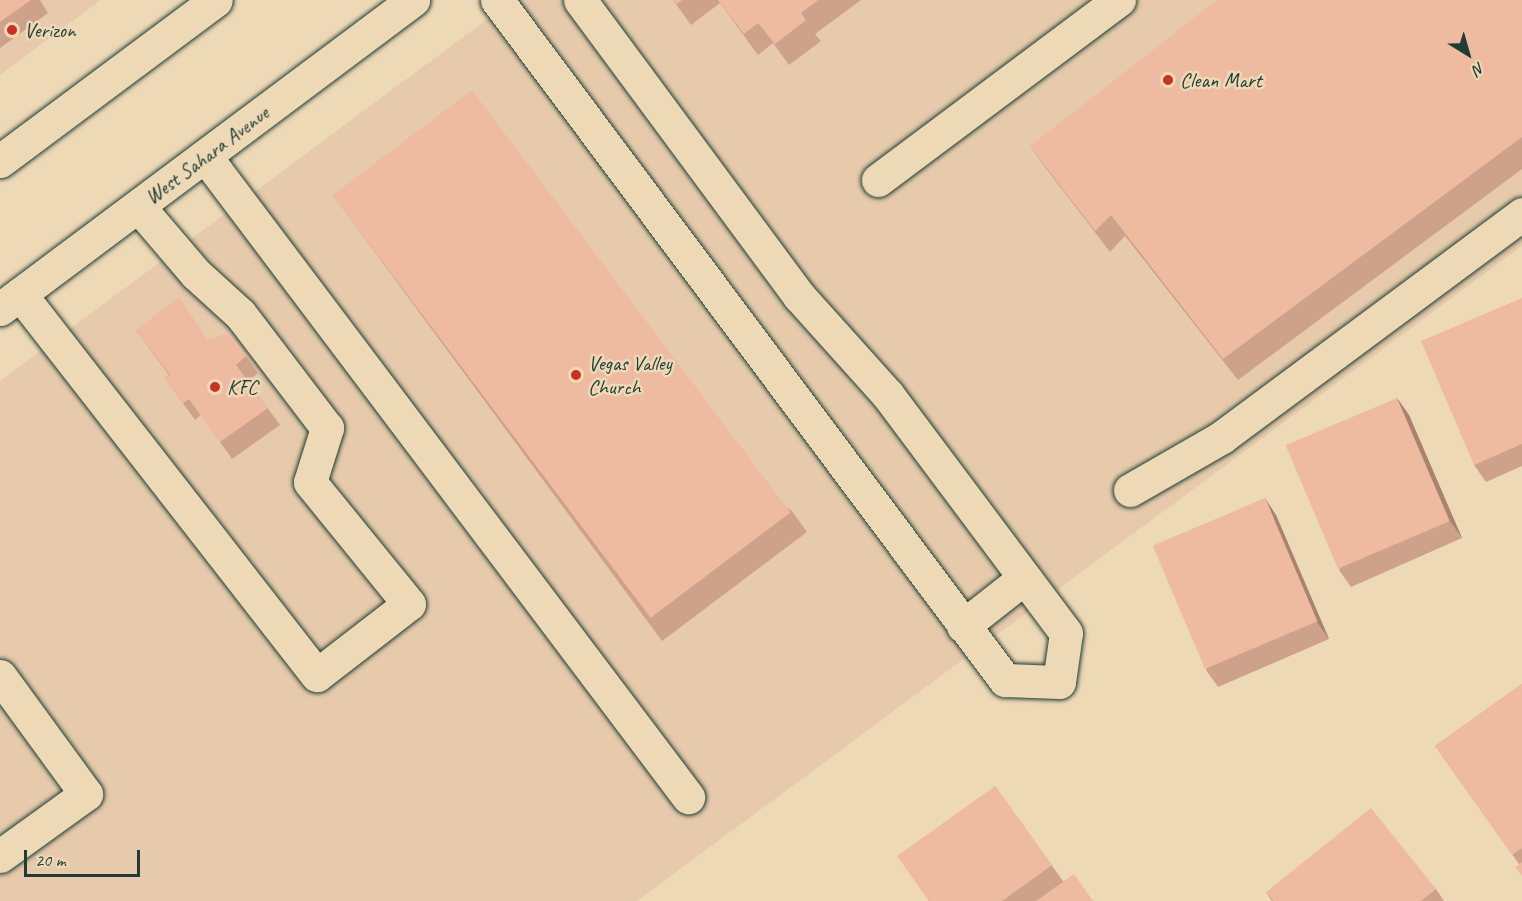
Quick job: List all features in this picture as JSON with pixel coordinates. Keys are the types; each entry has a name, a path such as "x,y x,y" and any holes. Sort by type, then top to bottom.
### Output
{"main road":[{"path":"0,161 216,0"},
{"path":"497,0 1005,680 1059,682 1066,633 1023,579 887,394 799,296 580,0"},
{"path":"878,180 1119,0"},
{"name":"West Sahara Avenue","path":"10,302 400,5"},
{"path":"204,156 688,797"},
{"path":"10,302 317,675 409,604 310,482 327,428 240,314 196,274 138,206"},
{"path":"1130,490 1222,437 1522,214"},
{"path":"963,626 1023,579"},
{"path":"0,676 86,794 0,856"}],"shaded area":[{"path":"0,0 101,0 0,75"},
{"path":"513,0 1522,0 1522,246 637,901 0,901 0,381"}],"building":[{"path":"0,0 31,0 0,22"},
{"path":"718,0 818,0 801,13 806,20 775,44 758,23 744,34"},
{"path":"1217,0 1522,0 1522,137 1223,359 1111,215 1095,231 1030,146"},
{"name":"Vegas Valley Church","path":"472,90 790,512 651,618 332,195"},
{"name":"KFC","path":"179,297 208,340 229,333 246,356 236,365 268,408 220,442 189,399 183,403 165,378 170,375 136,330"},
{"path":"1522,298 1522,444 1474,465 1421,341"},
{"path":"1397,398 1449,521 1338,569 1286,445"},
{"path":"1265,498 1317,621 1205,669 1153,546"},
{"path":"1522,684 1522,848 1512,855 1435,746"},
{"path":"995,786 1052,865 1002,901 929,901 897,856"},
{"path":"1371,808 1436,889 1421,901 1272,901 1266,892"},
{"path":"1522,862 1522,876 1515,867"},
{"path":"1074,874 1093,901 1036,901"}],"place":[{"name":"Verizon","path":"12,30"},
{"name":"Clean Mart","path":"1168,80"},
{"name":"Vegas Valley Church","path":"576,375"},
{"name":"KFC","path":"215,387"}]}
